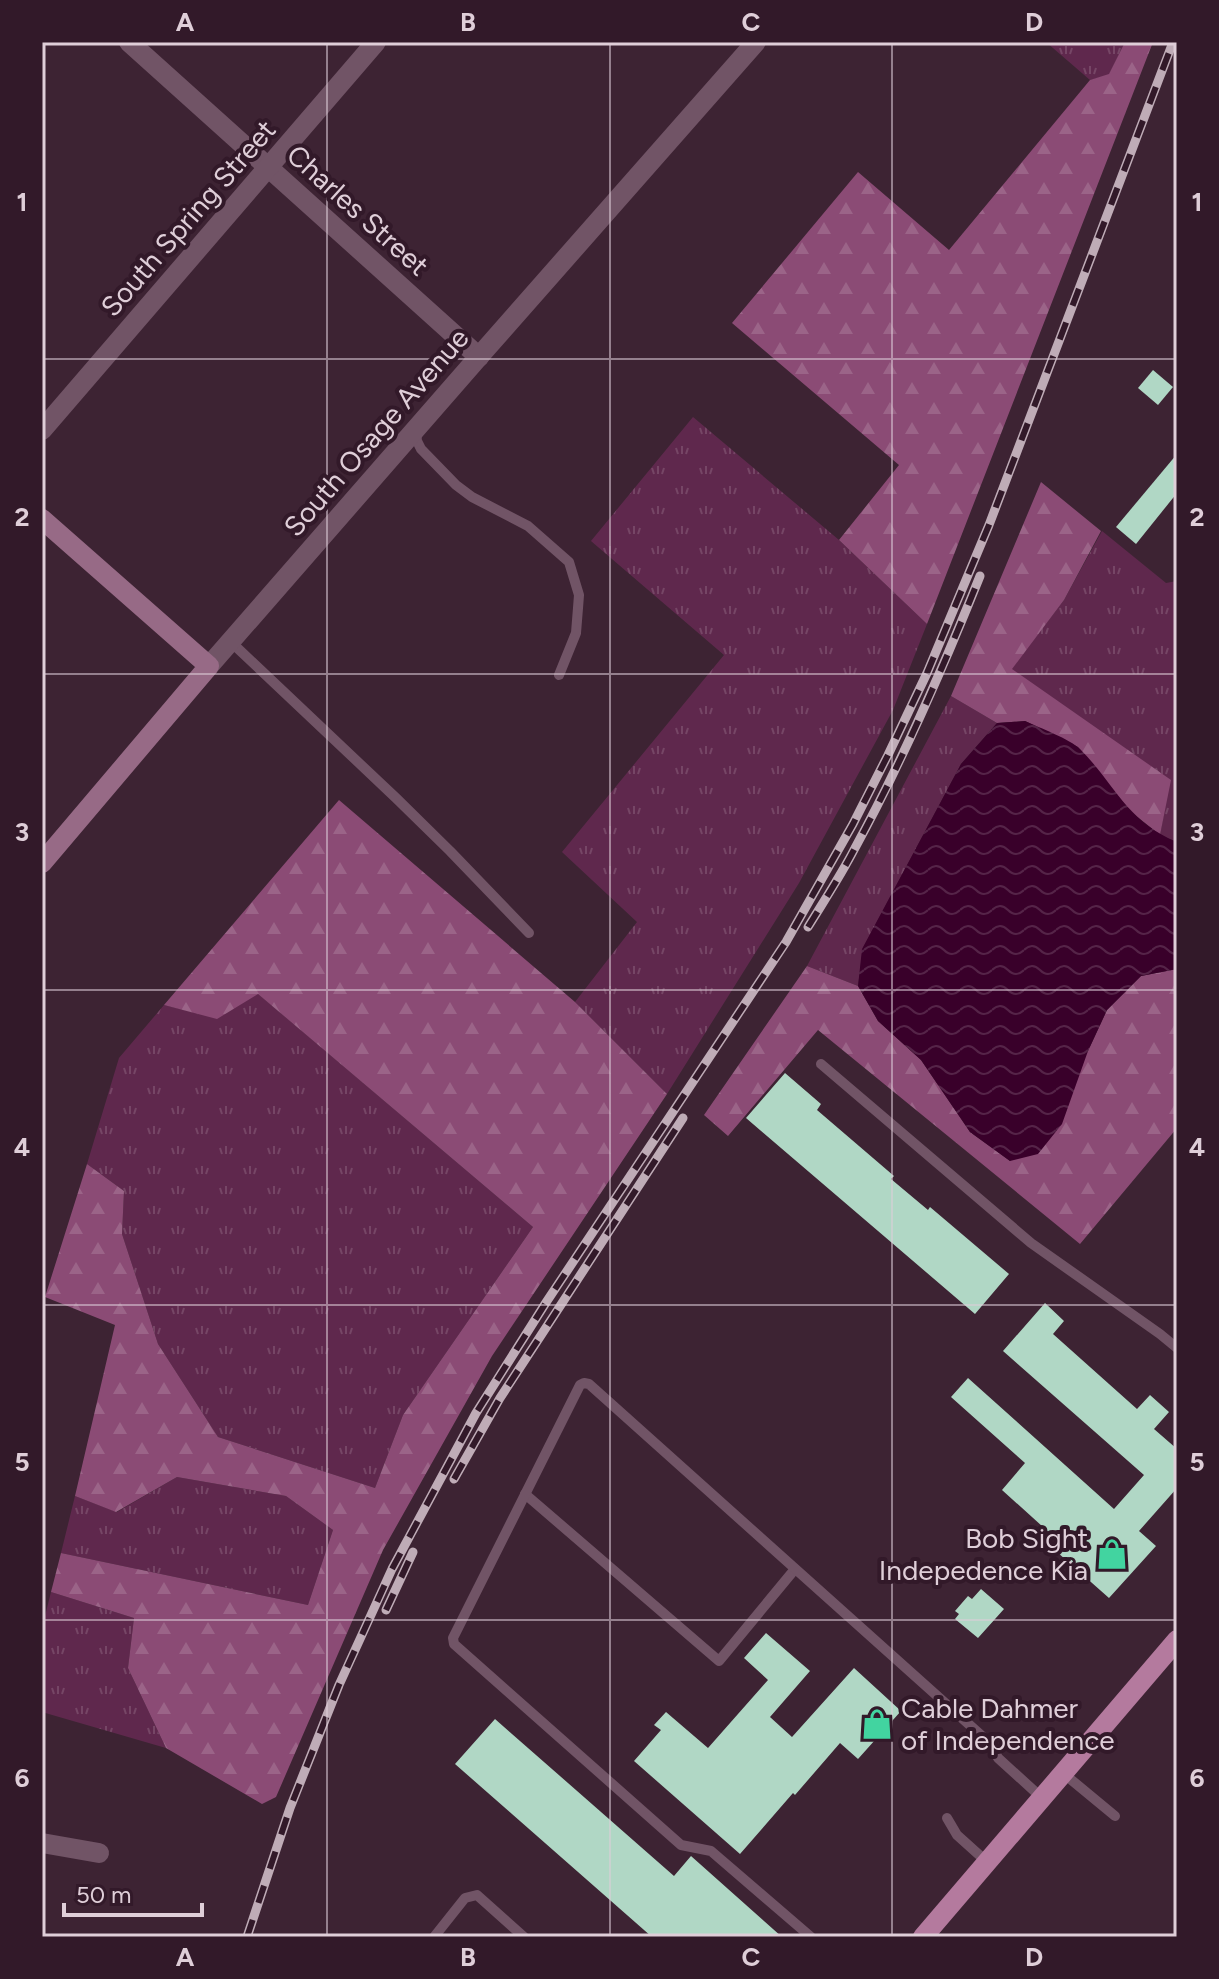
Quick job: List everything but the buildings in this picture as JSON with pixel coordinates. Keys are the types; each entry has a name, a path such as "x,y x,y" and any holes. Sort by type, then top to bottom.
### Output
{"main road":[{"path":"923,1937 1177,1640"}],"street":[{"name":"Charles Street","path":"129,42 479,357"},
{"name":"South Spring Street","path":"42,430 376,42"},
{"name":"South Osage Avenue","path":"42,863 209,666 756,42"},
{"path":"42,519 209,666"},
{"path":"42,1843 99,1853"}],"lane":[{"path":"418,426 417,441 421,449 456,485 472,497 528,526 569,562 579,595 576,633 559,675"},
{"path":"231,642 407,809 529,933"},
{"path":"821,1064 1031,1243 1177,1348"},
{"path":"811,1937 711,1851 681,1845 454,1644 453,1638 580,1385 589,1384 992,1745 998,1758 1042,1798"},
{"path":"525,1494 719,1661 795,1569"},
{"path":"1063,1773 1115,1816"},
{"path":"947,1818 957,1835 987,1862"},
{"path":"434,1937 465,1898 477,1895 524,1937"}],"green space":[{"path":"1046,42 1125,42 1109,75 1090,80"},
{"path":"1125,42 1153,42 927,624 839,540 899,465 732,323 858,172 949,250 1090,80 1109,74"},
{"path":"693,417 839,540 927,624 893,710 799,883 667,1094 575,1002 637,922 562,852 724,655 591,541"},
{"path":"1041,482 1101,531 1064,600 1012,669 1171,780 1160,835 1130,811 1078,747 1025,721 997,723 951,696"},
{"path":"1102,531 1166,583 1177,581 1177,842 1160,835 1170,780 1011,669 1064,600"},
{"path":"951,696 997,723 961,764 863,948 858,986 807,966"},
{"path":"339,800 575,1002 667,1094 492,1356 383,1550 276,1797 262,1804 166,1748 128,1668 134,1618 51,1592 61,1553 308,1605 333,1530 286,1496 177,1477 116,1512 75,1496 115,1325 45,1297 87,1164 124,1191 122,1234 158,1344 218,1437 375,1488 403,1415 533,1227 258,994 217,1019 164,1005"},
{"path":"807,966 858,986 878,1021 921,1060 970,1132 1010,1161 1088,1051 1107,1010 1141,976 1177,969 1177,1128 1080,1244 818,1030 728,1136 704,1115"},
{"path":"257,993 533,1227 403,1415 375,1488 218,1437 158,1344 122,1234 124,1191 87,1164 119,1058 164,1005 217,1018"},
{"path":"177,1477 286,1496 333,1530 308,1605 61,1553 75,1496 117,1512"},
{"path":"51,1592 134,1618 128,1668 166,1748 42,1712 42,1628"}],"water":[{"path":"1025,721 1075,745 1133,813 1145,824 1177,842 1177,969 1141,976 1107,1010 1088,1051 1062,1124 1038,1154 1010,1161 970,1132 921,1060 878,1021 858,986 862,949 961,764 997,723"}],"railway":[{"path":"247,1937 290,1808 339,1685 392,1569 476,1413 786,942 888,755 927,673 989,525 1173,42"},
{"path":"808,927 850,858 890,781 980,576"},
{"path":"454,1479 500,1398 683,1118"},
{"path":"386,1610 413,1552"}],"place":[{"name":"Bob Sight Indepedence Kia","path":"1112,1554"},
{"name":"Cable Dahmer of Independence","path":"877,1724"}]}
